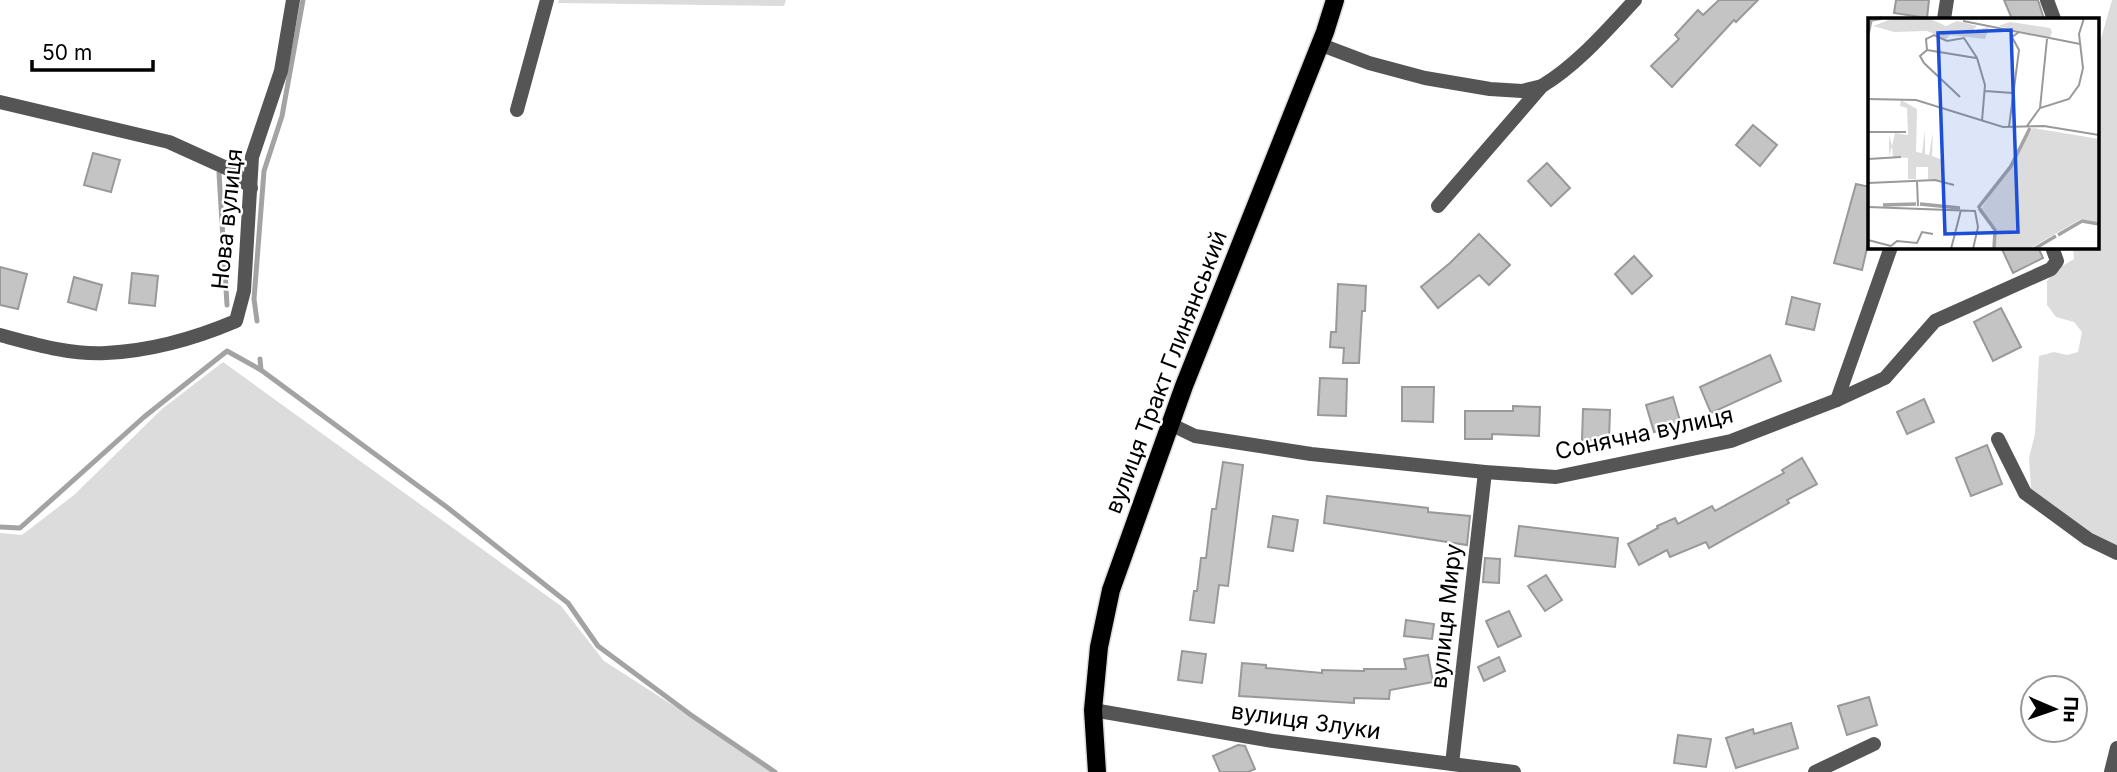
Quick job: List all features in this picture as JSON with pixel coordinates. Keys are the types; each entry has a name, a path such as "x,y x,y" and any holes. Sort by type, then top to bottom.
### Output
{"main road":[{"name":"вулиця Тракт Глинянський","path":"1097,772 1093,710 1099,647 1111,590 1170,424 1335,0"}],"street":[{"name":"Нова вулиця","path":"0,335 63,350 105,354 204,335 236,321 244,291 251,157 281,71 293,0"},
{"path":"517,110 547,0"},
{"path":"1438,206 1542,86 1559,75 1601,37 1634,0"},
{"path":"1944,18 1947,0"},
{"path":"2047,0 2054,18"},
{"path":"1319,44 1369,63 1425,78 1490,89 1522,91 1542,86"},
{"path":"0,102 169,142 233,170 251,188"},
{"path":"1837,400 1891,248"},
{"name":"Сонячна вулиця","path":"1170,424 1195,436 1311,454 1556,477 1731,441 1837,400 1885,378 1935,321 2051,269 2057,261 2052,248"},
{"path":"1998,439 2025,493 2088,538 2117,553"},
{"name":"вулиця Миру","path":"1452,764 1485,472"},
{"name":"вулиця Злуки","path":"1093,710 1273,741 1514,772"},
{"path":"1815,772 1874,744"},
{"path":"2111,772 2117,748"}],"shaded area":[{"path":"559,0 786,0 784,6 558,3"},
{"path":"2112,0 2117,0 2117,549 2059,514 2031,489 2029,458 2035,434 2039,356 2054,352 2067,355 2078,352 2082,332 2074,322 2056,317 2047,305 2047,281 2059,268 2074,259 2073,248 2100,248 2100,42"},
{"path":"223,362 561,606 604,661 777,772 0,772 0,533 22,535 74,495 162,409"}],"building":[{"path":"1719,0 1758,0 1736,22 1734,20 1672,87 1651,66 1679,39 1675,35 1698,10 1703,15"},
{"path":"1896,0 1929,0 1927,18 1894,13"},
{"path":"2004,0 2038,0 2044,18 2012,18"},
{"path":"1753,125 1777,145 1760,166 1736,145"},
{"path":"93,153 120,160 111,192 84,185"},
{"path":"1547,163 1570,188 1551,206 1528,181"},
{"path":"1856,184 1868,187 1868,244 1862,270 1834,263"},
{"path":"1479,234 1510,265 1489,285 1479,275 1438,308 1421,287"},
{"path":"2001,248 2038,248 2043,258 2013,273"},
{"path":"1634,256 1652,276 1632,294 1615,274"},
{"path":"0,267 27,274 18,309 0,305"},
{"path":"132,273 158,276 155,306 129,303"},
{"path":"74,277 102,285 96,310 68,302"},
{"path":"1338,284 1366,286 1359,363 1343,363 1344,348 1330,347 1331,332 1336,332"},
{"path":"1792,297 1820,304 1814,330 1786,324"},
{"path":"2001,308 2021,347 1993,361 1974,322"},
{"path":"1770,355 1781,381 1711,413 1700,387"},
{"path":"1320,378 1347,379 1346,416 1318,415"},
{"path":"1402,387 1434,387 1433,422 1402,421"},
{"path":"1673,397 1681,424 1654,432 1646,405"},
{"path":"1924,399 1934,422 1907,434 1897,412"},
{"path":"1513,406 1540,407 1539,436 1492,434 1492,439 1465,439 1465,411 1513,411"},
{"path":"1583,409 1610,410 1609,441 1582,440"},
{"path":"1987,445 2002,484 1971,496 1956,458"},
{"path":"1802,458 1817,484 1787,500 1789,503 1709,548 1706,542 1670,557 1667,550 1639,565 1628,544 1675,518 1678,524 1712,506 1715,511 1784,473 1782,470"},
{"path":"1223,462 1243,465 1228,586 1219,585 1214,623 1190,620 1201,558 1206,558 1212,509 1216,509"},
{"path":"1327,496 1428,508 1428,512 1470,516 1467,545 1324,523"},
{"path":"1273,516 1298,520 1293,551 1268,547"},
{"path":"1519,526 1618,538 1615,567 1515,556"},
{"path":"1485,558 1500,559 1499,583 1483,582"},
{"path":"1546,575 1562,600 1545,611 1528,586"},
{"path":"1509,611 1521,636 1498,647 1486,621"},
{"path":"1406,620 1434,624 1432,639 1404,636"},
{"path":"1182,651 1206,654 1202,683 1178,680"},
{"path":"1428,655 1433,682 1390,690 1389,699 1354,698 1354,703 1239,696 1242,663 1322,673 1322,670 1406,669 1404,659"},
{"path":"1499,657 1505,671 1484,681 1478,667"},
{"path":"1869,697 1877,725 1847,735 1838,706"},
{"path":"1791,723 1798,748 1736,768 1726,738 1753,729 1754,734"},
{"path":"1678,735 1711,739 1706,767 1674,763"},
{"path":"1238,745 1245,746 1255,769 1248,772 1220,772 1213,756"}],"waterway":[{"path":"257,321 254,299 264,171 282,116 303,0"},
{"path":"219,173 227,305"},
{"path":"0,527 20,528 144,417 227,351 261,370"},
{"path":"260,359 261,370 448,508 568,603 598,646 691,715 775,772"}]}
